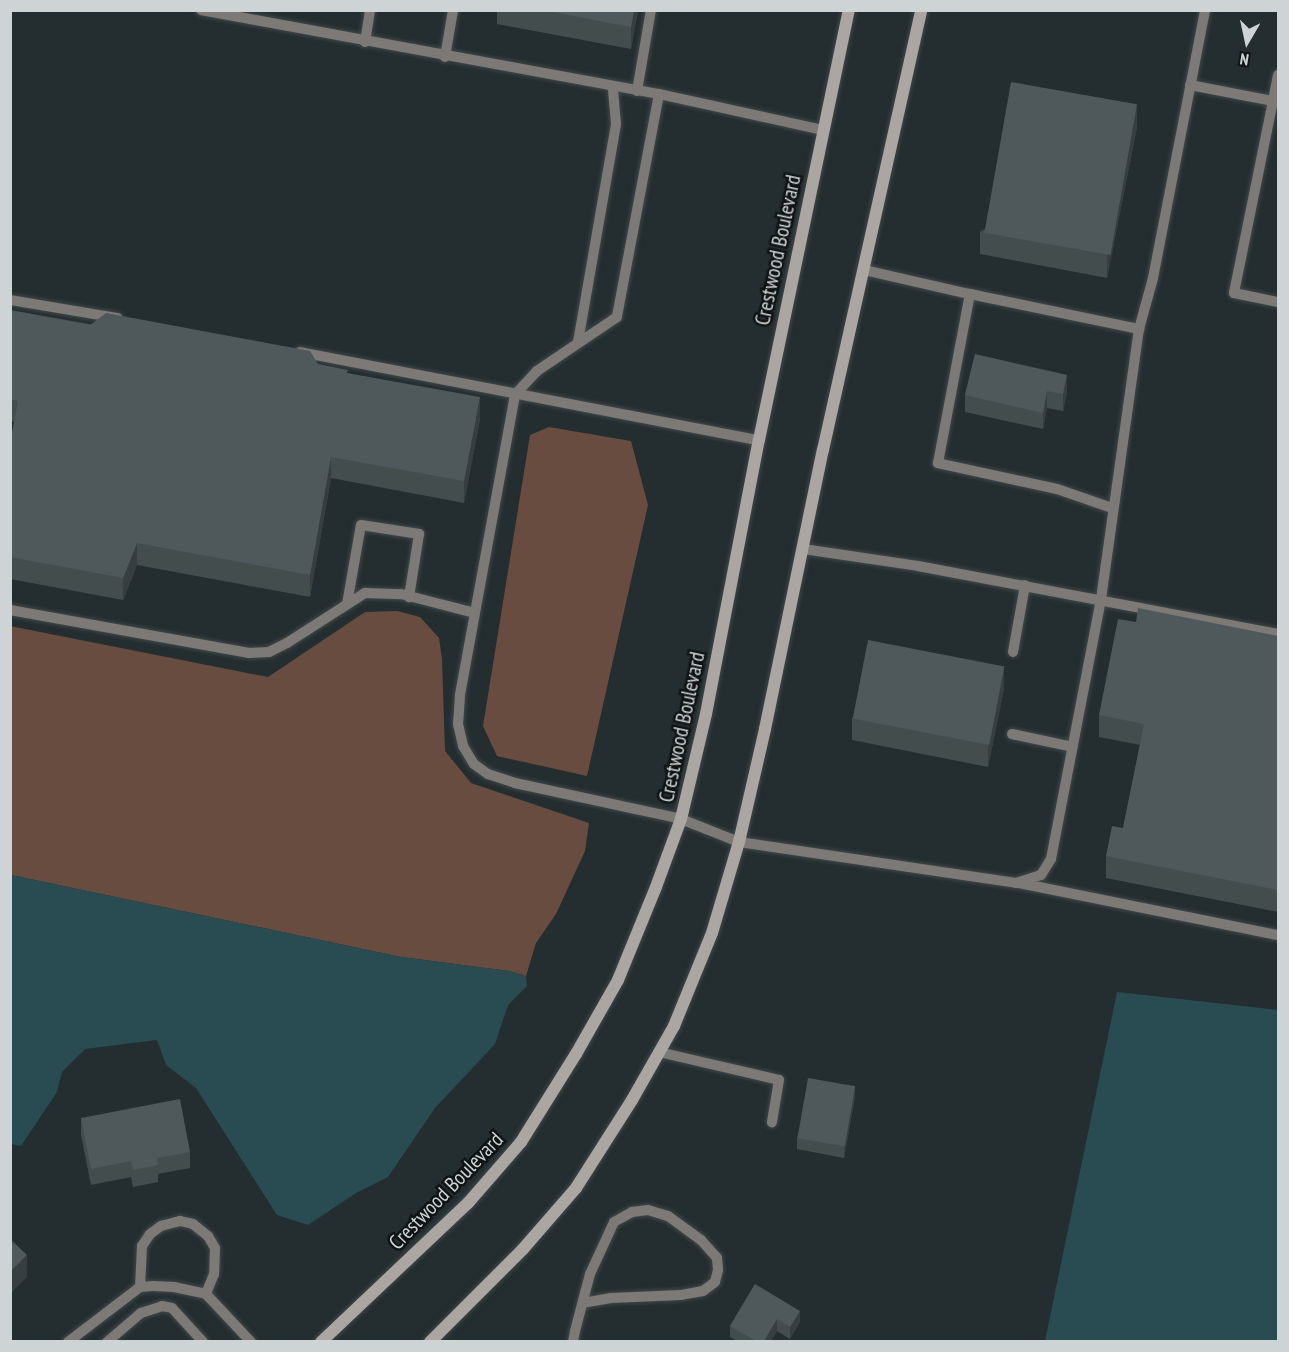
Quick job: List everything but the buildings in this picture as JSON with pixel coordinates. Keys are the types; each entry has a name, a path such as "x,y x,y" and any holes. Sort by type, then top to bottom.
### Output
{"main road":[{"name":"Crestwood Boulevard","path":"321,1341 468,1203 521,1142 576,1054 618,980 681,819 706,714 759,440 849,10"},
{"path":"430,1341 523,1250 576,1188 674,1026 712,933 739,842 921,10"}],"lane":[{"path":"201,10 237,14 365,42 659,94 823,130"},
{"path":"365,42 370,10"},
{"path":"445,57 453,10"},
{"path":"637,91 651,10"},
{"path":"1016,883 1041,875 1051,859 1101,599 1139,329 1153,278 1205,10"},
{"path":"1278,75 1276,101 1234,293 1278,302"},
{"path":"1190,85 1276,101"},
{"path":"578,342 616,124 613,86"},
{"path":"659,94 617,317 537,371 515,394 475,613 458,724 463,746 474,764 488,774 515,783 681,819 739,842 1016,883 1278,935"},
{"path":"864,270 1139,329"},
{"path":"970,294 938,463 1057,489 1112,508"},
{"path":"10,300 124,320"},
{"path":"289,350 759,440"},
{"path":"347,604 360,525 419,534 409,597"},
{"path":"803,549 1025,585 1278,634"},
{"path":"1013,652 1025,585"},
{"path":"10,610 249,653 269,652 287,643 365,593 409,597 475,613"},
{"path":"1012,734 1073,747"},
{"path":"659,1052 779,1080 772,1122"},
{"path":"573,1341 582,1303 590,1274 614,1222 632,1212 648,1210 668,1216 701,1240 717,1258 718,1270 715,1282 703,1291 681,1295 611,1298 582,1303"},
{"path":"140,1287 142,1246 150,1233 161,1226 180,1221 193,1224 208,1236 215,1248 214,1274 206,1294"},
{"path":"68,1341 140,1287 174,1287 206,1294 251,1341"},
{"path":"107,1341 141,1313 162,1306 172,1308 203,1341"}],"shaded area":[{"path":"549,427 631,441 648,505 587,776 497,756 483,726 530,435"},
{"path":"397,611 420,617 439,638 442,659 445,751 471,783 589,823 585,851 556,914 536,943 526,976 509,971 401,957 11,875 10,626 268,677 365,612"}],"water":[{"path":"11,875 401,957 509,971 526,976 527,986 508,1005 495,1044 435,1108 388,1177 356,1193 308,1225 277,1215 196,1088 166,1065 157,1040 85,1049 62,1072 57,1092 21,1146 11,1144"},
{"path":"1117,992 1278,1010 1278,1341 1045,1341"}]}
